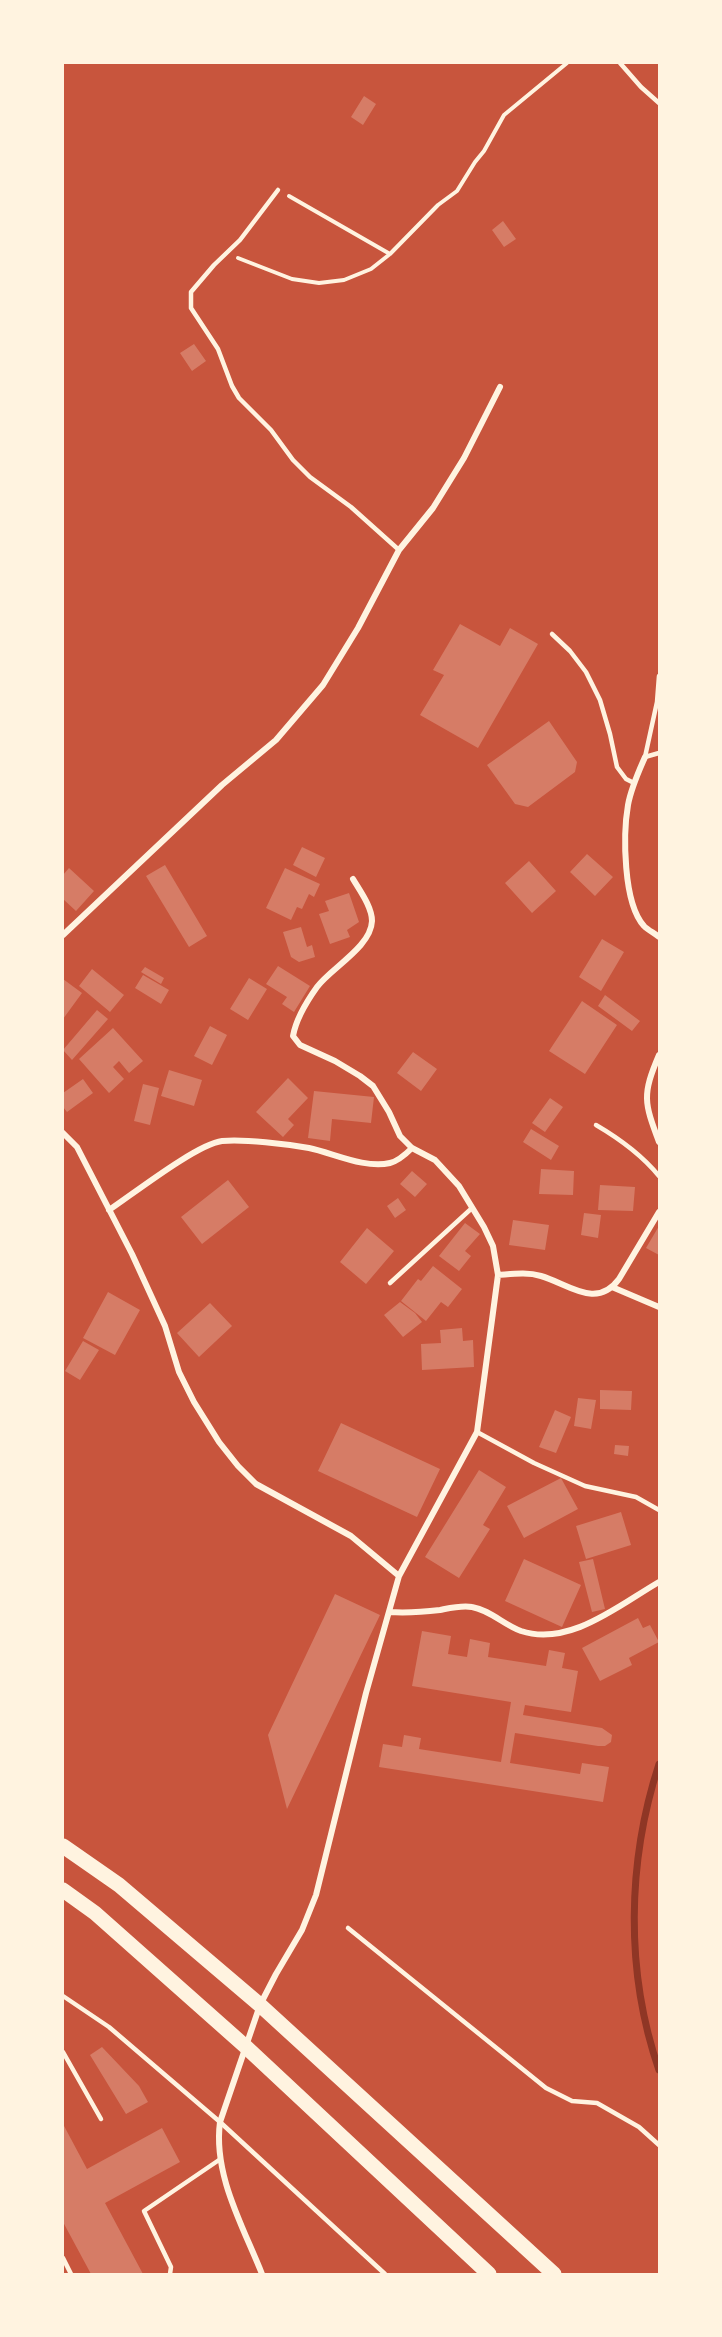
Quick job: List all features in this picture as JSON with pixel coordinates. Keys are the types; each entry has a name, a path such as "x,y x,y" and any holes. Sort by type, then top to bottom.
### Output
{"main road":[{"path":"63,1846 118,1885 260,2005 554,2274"},
{"path":"63,1890 94,1913 246,2047 489,2274"}],"street":[{"path":"63,935 222,785 276,740 323,685 358,628 399,550 433,507 464,458 500,387"},
{"path":"645,757 634,783 628,806 625,835 631,898 637,915 645,926 659,937"},
{"path":"262,2274 224,2179 217,2142 220,2122 260,2005 302,1930 316,1895 366,1693 399,1576 477,1432 498,1275 493,1246 459,1186 435,1160 412,1148 400,1136 373,1086 335,1061 300,1045 293,1036 295,1025 317,986 352,955 370,931 372,919 366,902 353,879"},
{"path":"659,1055 646,1096 647,1110 659,1142"},
{"path":"63,1133 77,1147 132,1254 165,1326 179,1372 194,1402 238,1466 256,1484 351,1536 399,1576"},
{"path":"109,1210 180,1162 220,1142 240,1141 309,1148 351,1160 376,1163 390,1163 412,1148"},
{"path":"498,1275 519,1273 541,1276 576,1291 592,1294 612,1287 659,1212"},
{"path":"612,1287 659,1306"},
{"path":"389,1612 411,1613 469,1606 483,1610 520,1630 542,1635 565,1634 659,1582"}],"lane":[{"path":"620,63 659,103"},
{"path":"278,190 240,240 191,292 190,308 218,349 239,398 272,430 293,460 310,477 351,507 399,550"},
{"path":"552,634 570,651 586,672 600,700 617,767 626,779 634,783"},
{"path":"659,676 657,702 645,757 659,753"},
{"path":"596,1125 622,1141 647,1162 659,1176"},
{"path":"390,1283 472,1208"},
{"path":"477,1432 585,1486 636,1497 659,1510"},
{"path":"348,1928 546,2088 572,2101 597,2103 639,2127 659,2145"},
{"path":"64,1999 108,2027 220,2122 386,2274"},
{"path":"63,2052 101,2119"},
{"path":"170,2274 171,2267 144,2211 219,2160"},
{"path":"63,2258 71,2274"}],"path":[{"path":"227,253 258,268 292,279 319,283 344,280 371,269 390,254 438,205 457,191 484,152 504,115 567,63"},
{"path":"278,190 390,254"}],"building":[{"path":"364,96 376,104 363,125 351,117"},
{"path":"503,221 516,239 504,247 492,230"},
{"path":"194,344 206,361 192,371 180,353"},
{"path":"460,624 500,646 510,628 538,644 478,748 420,715 444,675 433,670"},
{"path":"549,721 577,762 575,772 528,807 515,804 487,765"},
{"path":"302,847 325,858 316,877 293,865"},
{"path":"587,854 613,877 595,896 570,872"},
{"path":"529,861 556,891 532,913 505,883"},
{"path":"165,865 207,936 189,947 146,876"},
{"path":"69,868 94,891 76,911 63,899 63,875"},
{"path":"285,868 320,884 314,897 309,894 302,909 297,907 291,920 266,908"},
{"path":"349,893 359,922 347,930 350,937 330,944 319,914 329,911 325,901"},
{"path":"301,927 307,947 312,945 315,957 299,962 291,957 283,932"},
{"path":"602,939 624,952 601,991 579,977"},
{"path":"278,966 310,986 294,1012 282,1004 287,997 266,984"},
{"path":"145,967 164,978 161,984 141,972"},
{"path":"92,969 124,995 110,1012 79,986"},
{"path":"143,975 169,990 161,1004 135,988"},
{"path":"249,978 267,989 248,1020 230,1009"},
{"path":"63,979 82,993 63,1019"},
{"path":"605,995 640,1021 632,1031 598,1006"},
{"path":"582,1001 617,1025 585,1074 549,1051"},
{"path":"97,1010 108,1019 72,1060 63,1050"},
{"path":"210,1026 227,1035 212,1065 194,1056"},
{"path":"113,1028 143,1061 129,1073 119,1061 113,1067 124,1079 109,1093 79,1059"},
{"path":"413,1052 437,1069 421,1091 397,1073"},
{"path":"169,1070 202,1080 194,1106 161,1096"},
{"path":"288,1078 308,1098 288,1119 294,1125 283,1137 256,1112"},
{"path":"83,1079 93,1093 67,1112 63,1107 63,1093"},
{"path":"143,1084 159,1088 150,1125 134,1121"},
{"path":"314,1091 374,1097 371,1123 332,1119 330,1141 308,1138"},
{"path":"550,1098 563,1107 545,1132 532,1123"},
{"path":"531,1129 559,1146 551,1160 523,1142"},
{"path":"541,1169 574,1171 573,1195 539,1194"},
{"path":"412,1171 427,1184 415,1197 400,1184"},
{"path":"228,1180 249,1207 202,1244 181,1217"},
{"path":"600,1185 635,1187 633,1211 598,1210"},
{"path":"398,1198 406,1210 395,1218 387,1206"},
{"path":"584,1213 601,1215 598,1238 581,1235"},
{"path":"513,1220 549,1225 545,1250 509,1245"},
{"path":"465,1223 480,1234 465,1251 471,1256 459,1271 439,1256"},
{"path":"659,1226 659,1255 646,1248"},
{"path":"367,1228 394,1251 366,1284 340,1262"},
{"path":"433,1266 462,1289 448,1307 441,1302 426,1321 401,1301 418,1279 421,1281"},
{"path":"108,1292 140,1310 115,1355 83,1338"},
{"path":"400,1302 415,1313 422,1322 403,1337 384,1315"},
{"path":"210,1303 232,1326 199,1357 177,1333"},
{"path":"462,1328 463,1341 473,1340 474,1367 422,1370 421,1344 441,1343 440,1330"},
{"path":"83,1341 99,1350 80,1380 65,1371"},
{"path":"600,1390 632,1391 631,1410 600,1409"},
{"path":"578,1398 596,1400 591,1429 574,1426"},
{"path":"555,1410 571,1417 556,1453 539,1447"},
{"path":"341,1423 440,1469 417,1517 318,1471"},
{"path":"615,1445 629,1446 628,1456 614,1454"},
{"path":"479,1470 506,1487 483,1525 490,1529 459,1578 425,1557"},
{"path":"561,1478 578,1509 524,1538 507,1506"},
{"path":"621,1512 631,1545 586,1559 576,1526"},
{"path":"524,1559 581,1585 562,1627 505,1601"},
{"path":"593,1559 605,1609 592,1612 579,1562"},
{"path":"335,1594 380,1615 287,1809 268,1735"},
{"path":"638,1618 643,1628 650,1625 659,1642 629,1658 632,1665 600,1681 582,1648"},
{"path":"422,1631 451,1636 448,1654 467,1657 470,1639 490,1643 488,1657 546,1666 549,1650 565,1653 562,1668 578,1671 571,1712 525,1705 523,1715 602,1728 612,1735 611,1742 605,1746 598,1746 515,1733 510,1763 580,1774 582,1763 609,1767 603,1802 379,1767 383,1744 402,1747 404,1735 421,1738 419,1749 501,1762 511,1702 412,1686"},
{"path":"102,2047 139,2086 148,2102 126,2114 90,2055"},
{"path":"63,2124 87,2169 162,2128 180,2162 105,2203 143,2274 91,2274 63,2222"}],"waterway":[{"path":"659,1764 648,1801 641,1839 634,1917 640,1995 659,2070"}]}
